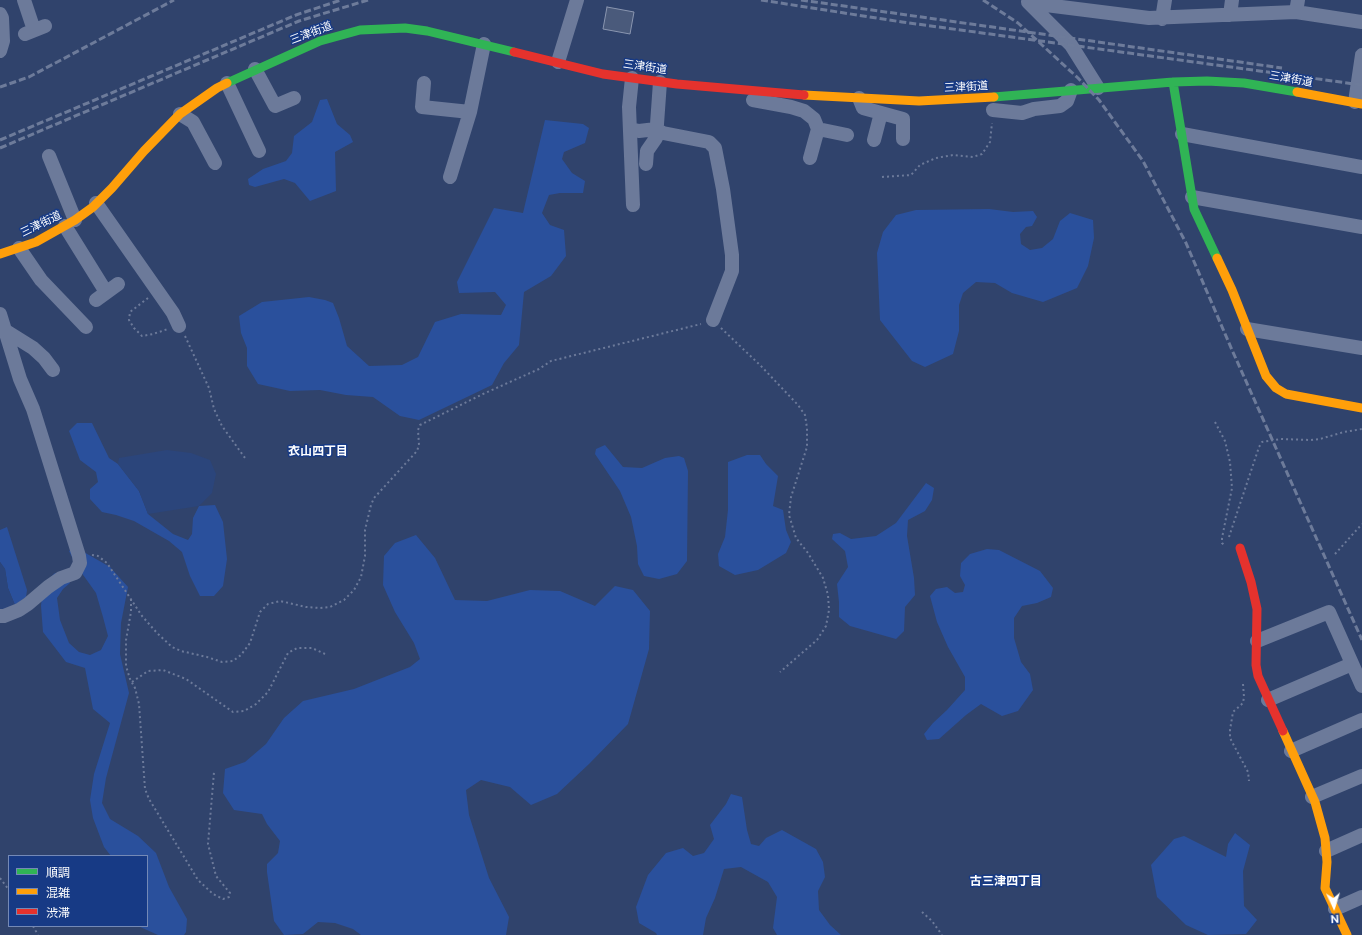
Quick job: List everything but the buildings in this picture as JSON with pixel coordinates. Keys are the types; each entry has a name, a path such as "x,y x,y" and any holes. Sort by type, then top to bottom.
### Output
{"street":[{"path":"24,0 34,30"},
{"path":"558,62 577,0"},
{"path":"1162,18 1164,0"},
{"path":"1230,15 1232,0"},
{"path":"1028,2 1060,3 1149,18 1230,15 1297,6 1362,22"},
{"path":"1028,2 1071,45 1098,88"},
{"path":"0,14 2,18 3,41 0,51"},
{"name":"三津街道","path":"0,254 36,242 70,223 96,203 118,182 149,146 180,114 198,101 227,83 255,69 320,40 360,30 405,28 427,31 603,74 660,82 746,90 919,101 1014,96 1173,82 1244,83 1359,103"},
{"path":"450,177 470,112 484,44"},
{"path":"1359,103 1362,55"},
{"path":"255,69 275,106 294,98"},
{"path":"632,78 629,107 633,205"},
{"path":"646,164 647,152 656,138 660,82"},
{"path":"1173,82 1194,209 1232,290 1266,376 1276,388 1286,394 1362,408"},
{"path":"227,83 259,151"},
{"path":"424,83 422,107 470,112"},
{"path":"746,90 752,100 769,102 804,111 814,119 818,130 810,158"},
{"path":"993,110 1022,113 1034,109 1060,106 1067,101 1072,90"},
{"path":"859,98 863,108 903,119 903,139"},
{"path":"874,140 881,113"},
{"path":"180,114 193,122 215,163"},
{"path":"630,129 639,131 656,129 663,133 709,142 715,148 724,189 732,255 732,271 713,320"},
{"path":"818,130 847,135"},
{"path":"1182,134 1362,167"},
{"path":"49,156 70,223 101,296 118,284"},
{"path":"1192,197 1362,227"},
{"path":"96,203 158,290 180,326"},
{"path":"19,248 41,280 86,327"},
{"path":"0,314 2,329 33,410 80,563 75,573 61,578 19,610 0,616"},
{"path":"2,329 33,348 44,358 53,370"},
{"path":"1247,329 1362,348"},
{"path":"1240,548 1251,582 1257,609 1256,665 1258,676 1312,797 1325,838 1327,862 1325,888 1347,935"},
{"path":"1257,642 1329,612 1362,686"},
{"path":"1268,700 1352,664"},
{"path":"1291,751 1362,720"},
{"path":"1312,797 1362,776"},
{"path":"1326,851 1362,835"},
{"path":"1335,909 1362,897"}],"path":[{"path":"882,177 911,175 920,165 936,158 953,155 973,157 982,154 990,142 993,110"},
{"path":"158,290 130,312 129,320 142,336 180,326 209,388 214,409 222,426 245,458"},
{"path":"79,556 91,554 98,556 106,563 142,616 157,633 172,646 181,651 207,656 222,662 233,661 241,655 250,643 260,612 268,604 280,601 306,607 325,607 344,600 354,590 361,577 364,563 365,530 371,505 374,498 417,451 419,446 418,430 420,425 483,394 539,369 551,361 713,320 761,366 798,405 805,415 808,447 791,497 789,515 796,538 808,553 823,578 828,595 829,610 826,626 817,640 780,672"},
{"path":"1215,422 1225,441 1230,462 1232,488 1222,538 1222,543 1227,548 1230,534 1254,461 1262,442 1281,439 1316,439 1362,429"},
{"path":"1335,554 1362,524"},
{"path":"131,598 131,612 125,652 126,666 135,688 139,704 145,789 149,799 198,880 213,894 223,899 229,897 230,893 216,876 208,844 214,772"},
{"path":"132,682 148,671 163,670 186,679 233,712 244,711 256,704 268,692 288,653 297,648 312,648 326,654"},
{"path":"1243,682 1243,703 1233,712 1230,738 1246,767 1249,781"},
{"path":"0,878 8,889"},
{"path":"922,912 932,921 942,935"}],"shaded area":[{"path":"327,99 337,124 350,135 353,142 335,152 336,191 310,201 295,183 284,179 255,187 249,185 248,179 263,169 286,161 292,153 294,136 312,122 320,100"},
{"path":"545,120 583,124 589,128 585,143 564,152 562,159 572,173 585,181 583,193 560,193 549,195 542,213 550,225 564,230 566,256 551,276 524,292 519,345 504,363 492,385 419,420 400,416 373,397 346,395 320,390 290,391 258,384 247,366 247,348 241,333 239,316 262,302 309,297 333,303 347,346 369,366 402,365 418,357 435,322 461,314 501,315 506,305 495,292 459,293 457,282 494,208 523,213"},
{"path":"989,209 1013,212 1033,211 1037,217 1032,226 1026,227 1020,234 1021,244 1030,250 1042,248 1053,239 1060,221 1070,213 1093,220 1094,238 1088,266 1077,288 1043,302 1012,293 995,283 976,282 963,293 959,305 959,331 953,354 925,367 912,361 880,320 877,253 883,232 896,215 916,210"},
{"path":"77,423 92,423 109,458 118,464 139,491 148,514 173,534 188,540 192,534 193,518 199,506 215,505 223,522 227,559 223,586 214,596 200,596 190,576 182,552 169,541 134,521 102,512 90,499 90,489 98,482 96,472 80,460 69,431"},
{"path":"605,445 623,467 642,468 665,458 679,456 684,458 688,471 687,561 677,574 659,579 644,576 638,564 637,546 631,517 620,491 595,454 596,449"},
{"path":"167,450 191,453 210,460 216,474 212,493 199,506 148,514 139,491 118,464 119,458"},
{"path":"747,455 760,455 766,464 778,476 773,506 783,510 786,530 791,542 786,553 758,570 735,575 719,566 718,554 725,537 728,510 728,462"},
{"path":"926,483 934,488 932,500 925,511 908,520 907,536 914,578 915,595 905,607 904,631 896,639 850,626 839,617 837,584 848,567 845,551 832,539 833,534 840,533 851,539 876,536 896,523"},
{"path":"7,527 27,590 26,597 15,605 8,588 5,569 0,562 0,530"},
{"path":"416,535 435,558 455,600 487,601 530,590 560,591 595,606 615,586 633,590 650,611 649,649 628,724 557,794 531,805 510,787 481,780 466,790 469,815 489,878 509,917 506,935 361,935 353,929 335,923 318,922 303,934 284,935 274,921 267,872 267,864 278,853 280,841 267,824 262,814 234,810 223,793 225,769 245,762 266,744 284,718 303,701 354,689 410,667 420,659 414,643 395,612 383,585 384,556 395,543"},
{"path":"75,547 110,567 128,587 121,623 120,654 129,693 106,778 102,803 110,819 138,836 156,853 169,887 187,919 186,932 184,935 158,935 140,927 148,927 148,855 110,855 104,847 93,818 90,800 94,774 110,723 93,709 85,668 66,662 43,632 41,606 43,584 55,573 67,574 70,583 63,589 57,598 60,620 69,643 79,652 90,655 101,650 108,636 96,593 76,565 69,551"},
{"path":"987,549 999,550 1040,571 1053,588 1051,597 1037,603 1022,606 1014,618 1014,638 1021,662 1030,674 1033,690 1018,711 1002,716 981,704 939,739 927,740 924,734 965,690 965,677 948,647 937,622 930,596 936,589 947,587 955,593 963,592 965,585 960,576 961,563 970,554"},
{"path":"0,562 5,569 8,588 15,605 0,611"},
{"path":"731,794 742,797 747,830 751,844 759,846 766,838 782,830 816,849 823,862 825,877 818,891 819,910 830,925 841,935 777,935 773,928 777,897 768,882 741,867 724,869 715,898 706,918 703,935 657,935 639,923 636,907 648,875 666,853 683,848 693,856 704,853 714,839 710,825 726,804"},
{"path":"1235,833 1250,845 1243,871 1244,906 1257,920 1246,934 1208,935 1186,925 1157,897 1151,865 1174,839 1184,836 1226,857 1228,844"}],"railway":[{"path":"0,87 29,77 174,0"},
{"path":"0,140 296,15 341,0"},
{"path":"0,148 299,21 368,0"},
{"path":"761,0 902,22 1362,85"},
{"path":"801,0 1282,68"},
{"path":"983,0 1018,23 1078,78 1099,100 1143,161 1186,243 1232,350 1362,640"}],"traffic: fast":[{"path":"227,83 320,41 360,30 405,28 427,31 514,52"},
{"path":"994,97 1173,82 1207,81 1244,83 1297,92"},
{"path":"1173,82 1194,209 1217,258"}],"traffic: slow":[{"path":"0,254 36,242 75,220 93,207 180,114 217,88 227,83"},
{"path":"1297,92 1362,104"},
{"path":"804,95 919,101 994,97"},
{"path":"1217,258 1232,290 1266,376 1276,388 1286,394 1362,408"},
{"path":"1283,731 1315,802 1325,838 1327,862 1325,888 1347,935"}],"traffic: jam":[{"path":"514,52 603,74 677,84 804,95"},
{"path":"1240,548 1251,582 1257,609 1256,665 1258,676 1283,731"}],"district":[{"name":"衣山四丁目","path":"318,451"},
{"name":"古三津四丁目","path":"1006,881"}]}
